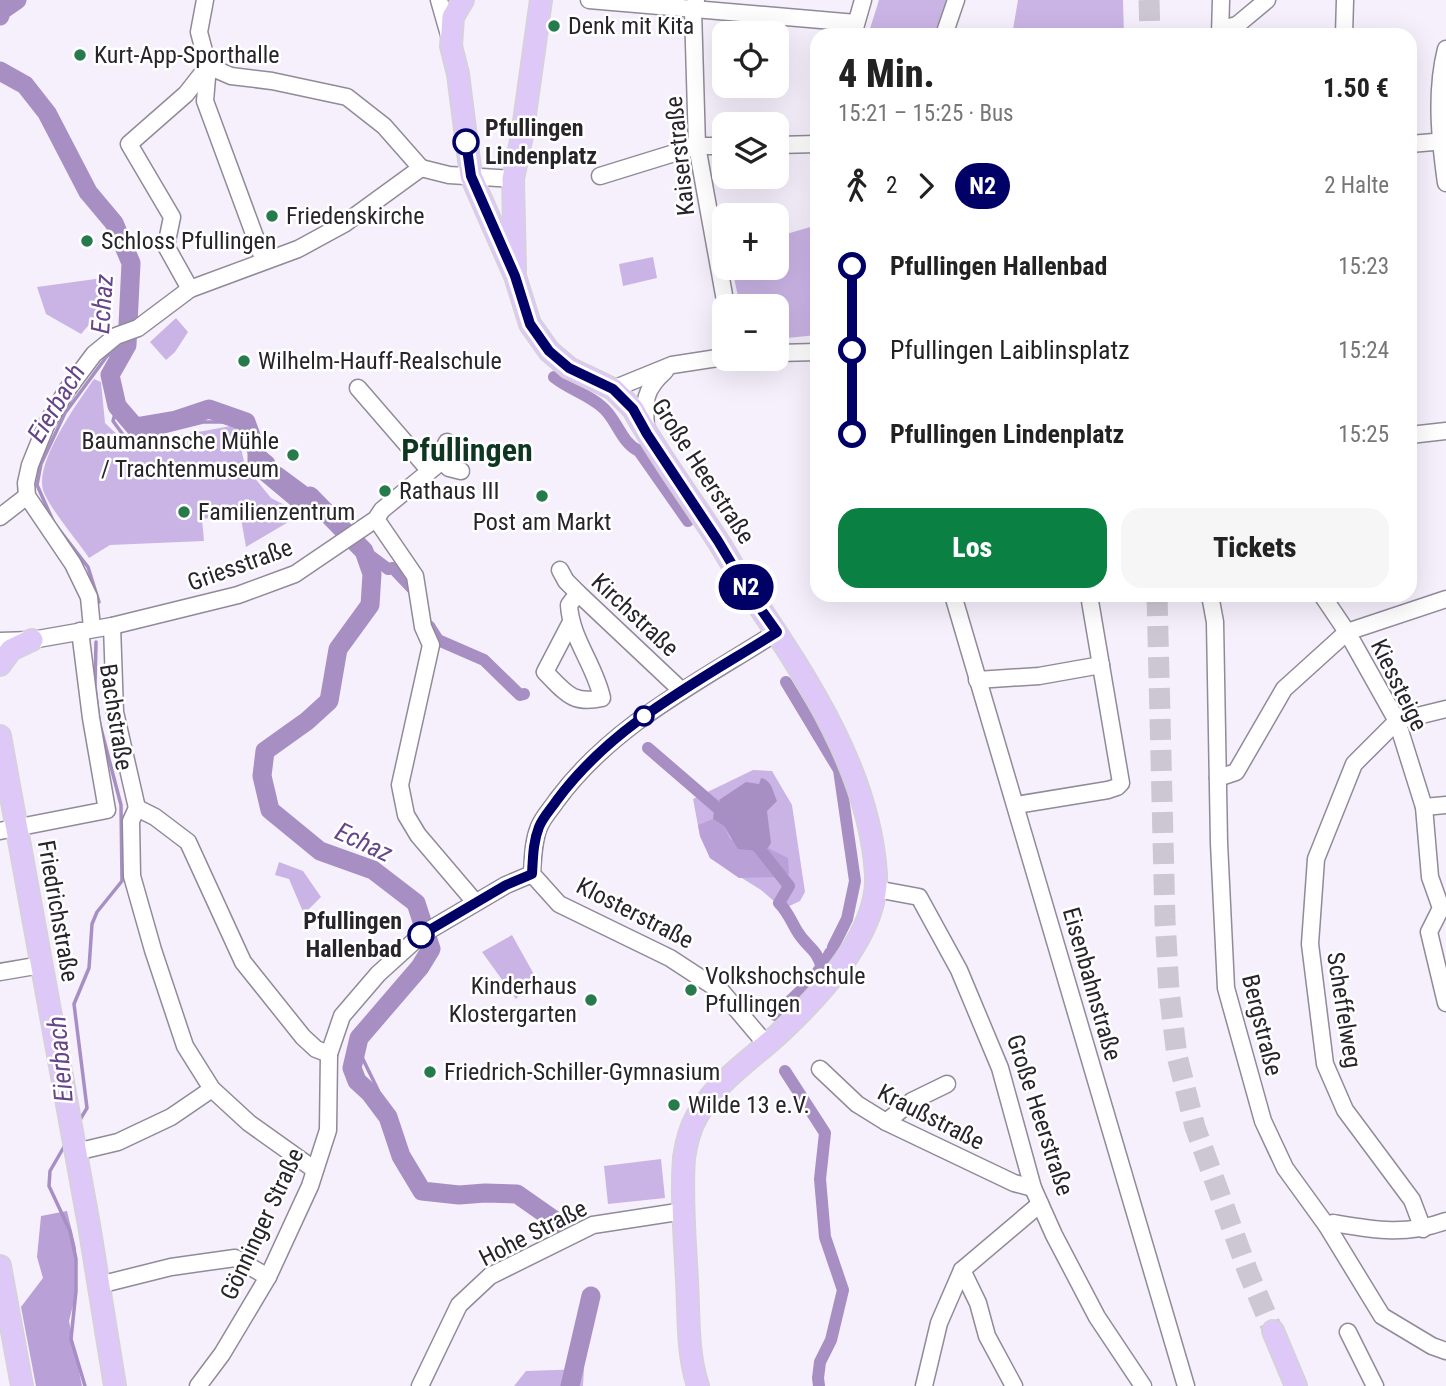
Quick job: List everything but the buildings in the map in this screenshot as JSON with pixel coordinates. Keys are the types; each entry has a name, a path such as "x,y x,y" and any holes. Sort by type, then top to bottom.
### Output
{"main road":[{"path":"463,0 453,18 452,46 471,176 515,276 530,324 549,351 569,368 613,389"},
{"path":"515,276 513,179 522,136 541,0"},
{"name":"Große Heerstraße","path":"613,389 633,409 777,632 826,716 850,769 870,831 876,889 867,923 834,975 784,1030 766,1044"},
{"path":"0,665 11,650 32,640"},
{"name":"Friedrichstraße","path":"0,736 8,829 41,965 115,1386"},
{"path":"698,1386 691,1351 684,1157 690,1130 698,1114 735,1070 766,1044"},
{"path":"0,1265 5,1318 22,1386"},
{"path":"1273,1331 1296,1386"}],"street":[{"path":"205,0 200,32 208,66 205,101 264,261"},
{"path":"439,0 452,46"},
{"path":"589,0 695,5 848,28"},
{"path":"855,28 863,0"},
{"path":"946,28 956,0"},
{"path":"1221,0 1221,28"},
{"path":"1230,28 1266,0"},
{"path":"1344,28 1345,0"},
{"name":"Kaiserstraße","path":"695,5 697,146 724,294"},
{"path":"1446,49 1441,67 1446,183"},
{"path":"208,66 231,76 272,80 347,96 384,126 421,168 449,175 513,179"},
{"path":"190,289 166,246 172,217 129,144 186,94 208,66"},
{"path":"1417,143 1443,141"},
{"path":"789,145 810,144"},
{"path":"600,176 697,146 712,146"},
{"path":"316,1170 249,1123 212,1089 185,1046 132,877 131,821 137,808 89,597 73,564 27,496 26,483 30,465 47,423 67,390 94,354 116,336 138,328 190,289 298,249 344,224 421,168"},
{"path":"789,353 810,352"},
{"path":"613,389 673,365 712,359"},
{"path":"647,434 644,404 651,384 673,365"},
{"path":"358,388 436,466 461,471"},
{"path":"1417,434 1446,430"},
{"path":"436,466 447,442"},
{"name":"Griesstraße","path":"0,641 32,640 94,627 238,595 284,579 376,519 382,510 436,466"},
{"path":"0,517 27,496"},
{"path":"376,519 415,576 423,627 431,645 400,785 406,815 475,902"},
{"name":"Kirchstraße","path":"560,570 578,593 682,691"},
{"path":"570,624 545,672 574,699 586,702 602,698 600,686 570,624 569,605 578,593"},
{"path":"1218,778 1236,772 1284,690 1347,632 1446,599"},
{"name":"Eisenbahnstraße","path":"955,602 1186,1386"},
{"path":"1016,805 1115,788 1122,779 1090,602"},
{"name":"Bergstraße","path":"1211,602 1215,622 1226,988 1264,1122 1285,1168 1327,1226 1382,1316 1432,1346 1446,1351"},
{"name":"Kiessteige","path":"1327,602 1347,632 1397,721 1424,807 1430,877 1444,910 1429,932 1446,1003"},
{"name":"Bachstraße","path":"8,829 107,810 91,718 94,627"},
{"path":"532,874 533,851 540,825 565,789 596,755 636,722 777,632"},
{"path":"977,680 1039,676 1101,665"},
{"path":"1397,721 1446,709"},
{"name":"Scheffelweg","path":"1397,721 1354,764 1316,859 1310,944 1325,1064 1345,1110 1412,1200 1423,1229"},
{"path":"1424,807 1446,805"},
{"path":"137,808 155,817 188,842 243,962 303,1037 316,1049 329,1054"},
{"name":"Gönninger Straße","path":"198,1386 222,1354 268,1277 316,1170 328,1130 329,1054 342,1016 378,974 421,935 475,902 532,874"},
{"name":"Klosterstraße","path":"532,874 559,904 670,958 722,992 766,1044"},
{"name":"Große Heerstraße","path":"876,889 919,897 959,970 1000,1068 1033,1188 1086,1299 1140,1385"},
{"path":"0,972 41,965"},
{"name":"Kraußstraße","path":"820,1069 857,1104 886,1122 1014,1183 1033,1188"},
{"path":"886,1122 912,1101 947,1084"},
{"path":"76,1152 118,1142 171,1118 212,1089"},
{"path":"924,1386 939,1323 962,1270 1040,1204"},
{"name":"Hohe Straße","path":"420,1386 459,1305 490,1276 580,1230 613,1220 684,1211"},
{"path":"1327,1226 1332,1223 1385,1232 1423,1229 1446,1221"},
{"path":"99,1285 171,1267 235,1258 268,1277"},
{"path":"962,1270 978,1303 987,1336 1014,1386"},
{"path":"1348,1332 1375,1386"}],"shaded area":[{"path":"879,0 947,0 937,28 870,28"},
{"path":"1018,0 1123,0 1124,28 1013,28"},
{"path":"810,227 810,336 789,338 789,294 737,294 735,280 789,280 789,233"},
{"path":"653,257 657,278 623,286 619,264"},
{"path":"110,277 107,304 81,334 46,314 37,287"},
{"path":"176,318 188,332 175,352 166,360 150,342"},
{"path":"94,379 101,382 105,423 128,445 236,425 245,466 271,498 302,514 246,547 240,513 202,519 204,541 110,545 89,558 46,497 42,478 51,448"},
{"path":"753,770 772,771 792,805 805,892 800,901 783,909 761,890 710,858 700,836 693,799"},
{"path":"761,778 770,784 777,801 767,811 771,843 768,848 760,851 738,849 724,826 713,819 714,811 721,804 719,800 746,782 759,784"},
{"path":"713,819 724,826 730,839 760,851 768,848 788,858 789,874 778,877 739,878 710,858 698,825"},
{"path":"279,862 303,871 321,897 304,914 289,879 275,875"},
{"path":"512,935 536,978 516,999 482,952"},
{"path":"661,1159 665,1198 608,1204 604,1166"},
{"path":"67,1211 76,1248 77,1290 69,1321 82,1386 36,1386 21,1307 43,1278 37,1257 41,1216"},
{"path":"584,1369 583,1386 514,1386 526,1371"}],"waterway":[{"name":"Echaz","path":"0,16 1,11 17,0"},
{"name":"Echaz","path":"0,71 25,85 47,113 88,192 114,223 131,263 127,345 110,375 117,406 135,427 176,420 209,409 246,422 257,452 257,465 299,500 310,496 364,551 372,574 370,605 338,649 329,701 307,721 265,751 262,776 270,810 320,851 373,870 416,903 431,949 420,967 359,1038 352,1068 357,1081 388,1117 401,1156 422,1191 459,1195 517,1194 567,1229"},
{"name":"Eierbach","path":"99,602 88,567 54,523 37,485 41,464 65,413 107,356 127,345"},
{"path":"554,377 606,411 627,442 639,451 688,521"},
{"path":"117,406 113,421 124,436 143,437 203,422 246,422"},
{"name":"Echaz","path":"257,452 269,462"},
{"name":"Echaz","path":"279,473 310,496"},
{"path":"364,551 388,569 393,568 412,588"},
{"path":"429,626 438,640 484,660 520,695 524,694"},
{"name":"Eierbach","path":"78,1123 87,1108 74,1004 89,968 92,924 97,912 122,881 121,805 99,721 95,686 96,642"},
{"path":"786,682 839,770 855,881 847,919 833,947"},
{"path":"648,748 728,817"},
{"path":"751,838 789,886 779,903 817,956 822,968"},
{"path":"775,1015 812,979 830,953"},
{"path":"357,1047 378,1090 376,1101"},
{"path":"785,1071 825,1133 820,1179 825,1237 843,1290 831,1340 820,1362 819,1386"},
{"name":"Eierbach","path":"65,1145 50,1171 49,1186 70,1231 76,1259 71,1339 85,1386"},
{"name":"Echaz","path":"570,1386 591,1296"}],"tunnel":[{"path":"1149,0 1150,28"},
{"path":"1157,602 1165,920 1169,991 1177,1056 1195,1127 1248,1272 1273,1331"}],"bus line":[{"name":"N2","path":"421,935 475,902 532,874 533,851 540,825 565,789 596,755 645,715 777,632 748,591 633,409 613,389 569,368 549,351 530,324 515,276 471,176 466,142"}],"place":[{"name":"Denk mit Kita","path":"554,26"},
{"name":"Kurt-App-Sporthalle","path":"80,55"},
{"name":"Pfullingen Lindenplatz","path":"466,142"},
{"name":"Friedenskirche","path":"272,216"},
{"name":"Schloss Pfullingen","path":"87,241"},
{"name":"Wilhelm-Hauff-Realschule","path":"244,361"},
{"name":"Baumannsche Mühle / Trachtenmuseum","path":"293,455"},
{"name":"Rathaus III","path":"385,491"},
{"name":"Post am Markt","path":"542,496"},
{"name":"Familienzentrum","path":"184,512"},
{"name":"Pfullingen Hallenbad","path":"421,935"},
{"name":"Volkshochschule Pfullingen","path":"691,990"},
{"name":"Kinderhaus Klostergarten","path":"591,1000"},
{"name":"Friedrich-Schiller-Gymnasium","path":"430,1072"},
{"name":"Wilde 13 e.V.","path":"674,1105"}],"district":[{"name":"Pfullingen","path":"467,450"}]}
